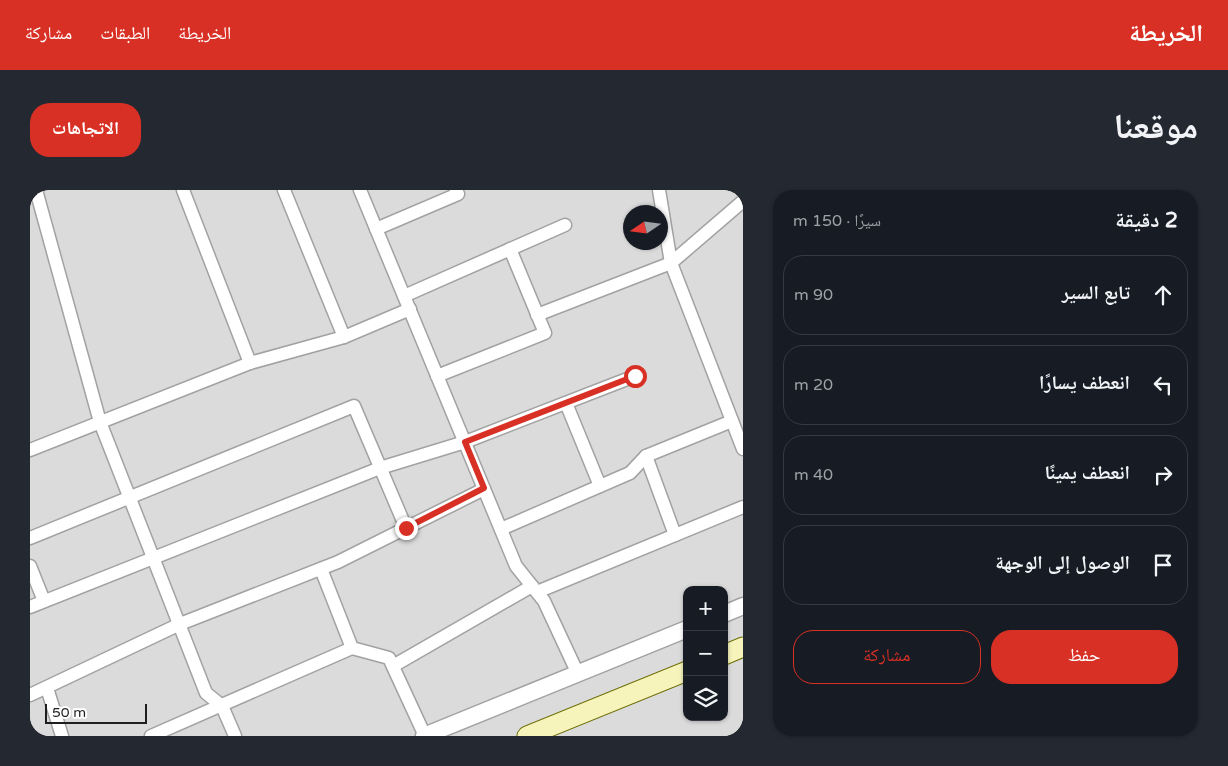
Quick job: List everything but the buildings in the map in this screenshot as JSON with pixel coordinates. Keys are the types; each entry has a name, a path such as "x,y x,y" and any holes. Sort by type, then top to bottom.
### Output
{"main road":[{"path":"728,654 743,648"},
{"path":"527,736 683,673"}],"street":[{"path":"36,190 100,422 206,693 222,706 235,736"},
{"path":"183,190 250,363"},
{"path":"284,190 344,337"},
{"path":"360,190 516,566 544,601 578,674"},
{"path":"376,229 458,194 456,190"},
{"path":"659,190 671,263 737,428 743,450"},
{"path":"538,315 671,263 743,201"},
{"path":"404,296 565,225"},
{"path":"437,376 545,333 510,248"},
{"path":"30,450 250,363 344,337 410,309"},
{"path":"30,606 154,559 380,468 465,442 635,376"},
{"path":"566,403 600,486"},
{"path":"30,538 354,406 406,528"},
{"path":"501,529 630,473 646,456 737,428"},
{"path":"646,456 675,535"},
{"path":"30,695 180,624 321,569 484,488"},
{"path":"393,666 534,589 743,507"},
{"path":"30,566 44,601"},
{"path":"321,569 352,648"},
{"path":"728,612 743,606"},
{"path":"151,736 352,648 389,658 425,736 683,631"},
{"path":"47,688 62,736"}],"shaded area":[{"path":"30,190 743,190 743,736 30,736"}],"route":[{"path":"406,528 484,488 465,442 635,376"}]}
